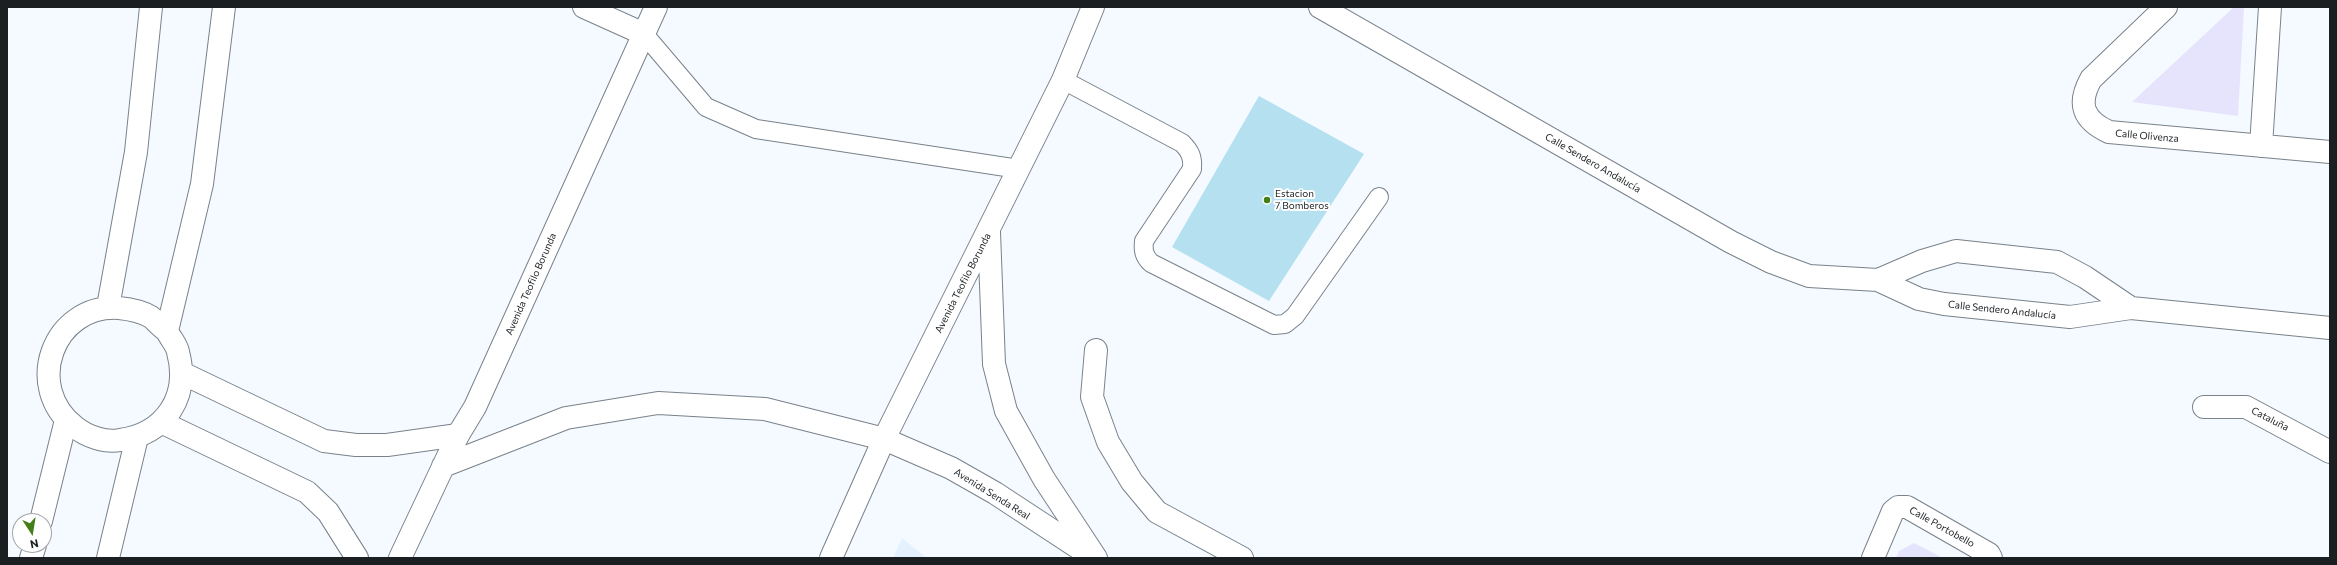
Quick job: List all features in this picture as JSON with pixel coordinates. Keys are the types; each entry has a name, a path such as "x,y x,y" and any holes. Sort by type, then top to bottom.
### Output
{"street":[{"path":"108,307 136,152 151,7"},
{"path":"167,331 202,184 224,7"},
{"path":"584,7 644,34"},
{"name":"Avenida Teofilo Borunda","path":"400,558 458,435 475,407 656,7"},
{"name":"Avenida Teofilo Borunda","path":"831,558 884,439 1064,80 1093,7"},
{"name":"Calle Sendero Andalucía","path":"1320,7 1731,242 1771,262 1808,276 1878,280 1919,299 1980,308 2070,318 2131,308 2330,328"},
{"name":"Calle Olivenza","path":"2166,7 2091,79 2085,90 2083,101 2085,112 2093,125 2109,132 2330,152"},
{"path":"2261,146 2270,7"},
{"path":"989,230 994,364 1006,411 1044,479 1095,558"},
{"name":"Calle Sendero Andalucía","path":"1878,280 1922,260 1956,252 2057,262 2086,277 2131,308"},
{"path":"108,307 130,309 150,317 167,331 178,351 182,373 180,391 172,408 161,422 150,431 137,437 118,441 99,439 81,432 66,420 54,403 48,382 49,361 56,341 70,324 88,313 108,307"},
{"path":"1096,350 1092,396 1108,442 1132,482 1157,512 1242,558"},
{"path":"182,373 324,441 356,445 386,445 458,435"},
{"name":"Avenida Senda Real","path":"443,466 566,418 658,403 765,409 884,439 958,472 995,493 1095,558"},
{"name":"Cataluña","path":"2204,407 2246,407 2330,452"},
{"path":"43,513 66,420"},
{"path":"161,422 307,492 328,512 357,558"},
{"path":"108,558 137,437"},
{"name":"Calle Portobello","path":"1873,558 1892,511 1901,506 1907,507 1989,554 1991,558"}],"lane":[{"path":"644,34 706,107 756,129 1019,169"},
{"path":"1064,80 1182,143 1189,150 1193,160 1192,169 1144,241 1143,250 1145,258 1151,263 1274,325 1285,324 1295,316 1379,197"}],"shaded area":[{"path":"2234,7 2244,7 2238,116 2132,102"},
{"path":"902,538 927,558 893,558"},
{"path":"1914,543 1943,558 1896,558 1899,551"}],"building":[{"name":"Estacion 7 Bomberos","path":"1259,96 1364,154 1269,301 1172,247"}],"place":[{"name":"Estacion 7 Bomberos","path":"1267,200"}]}
